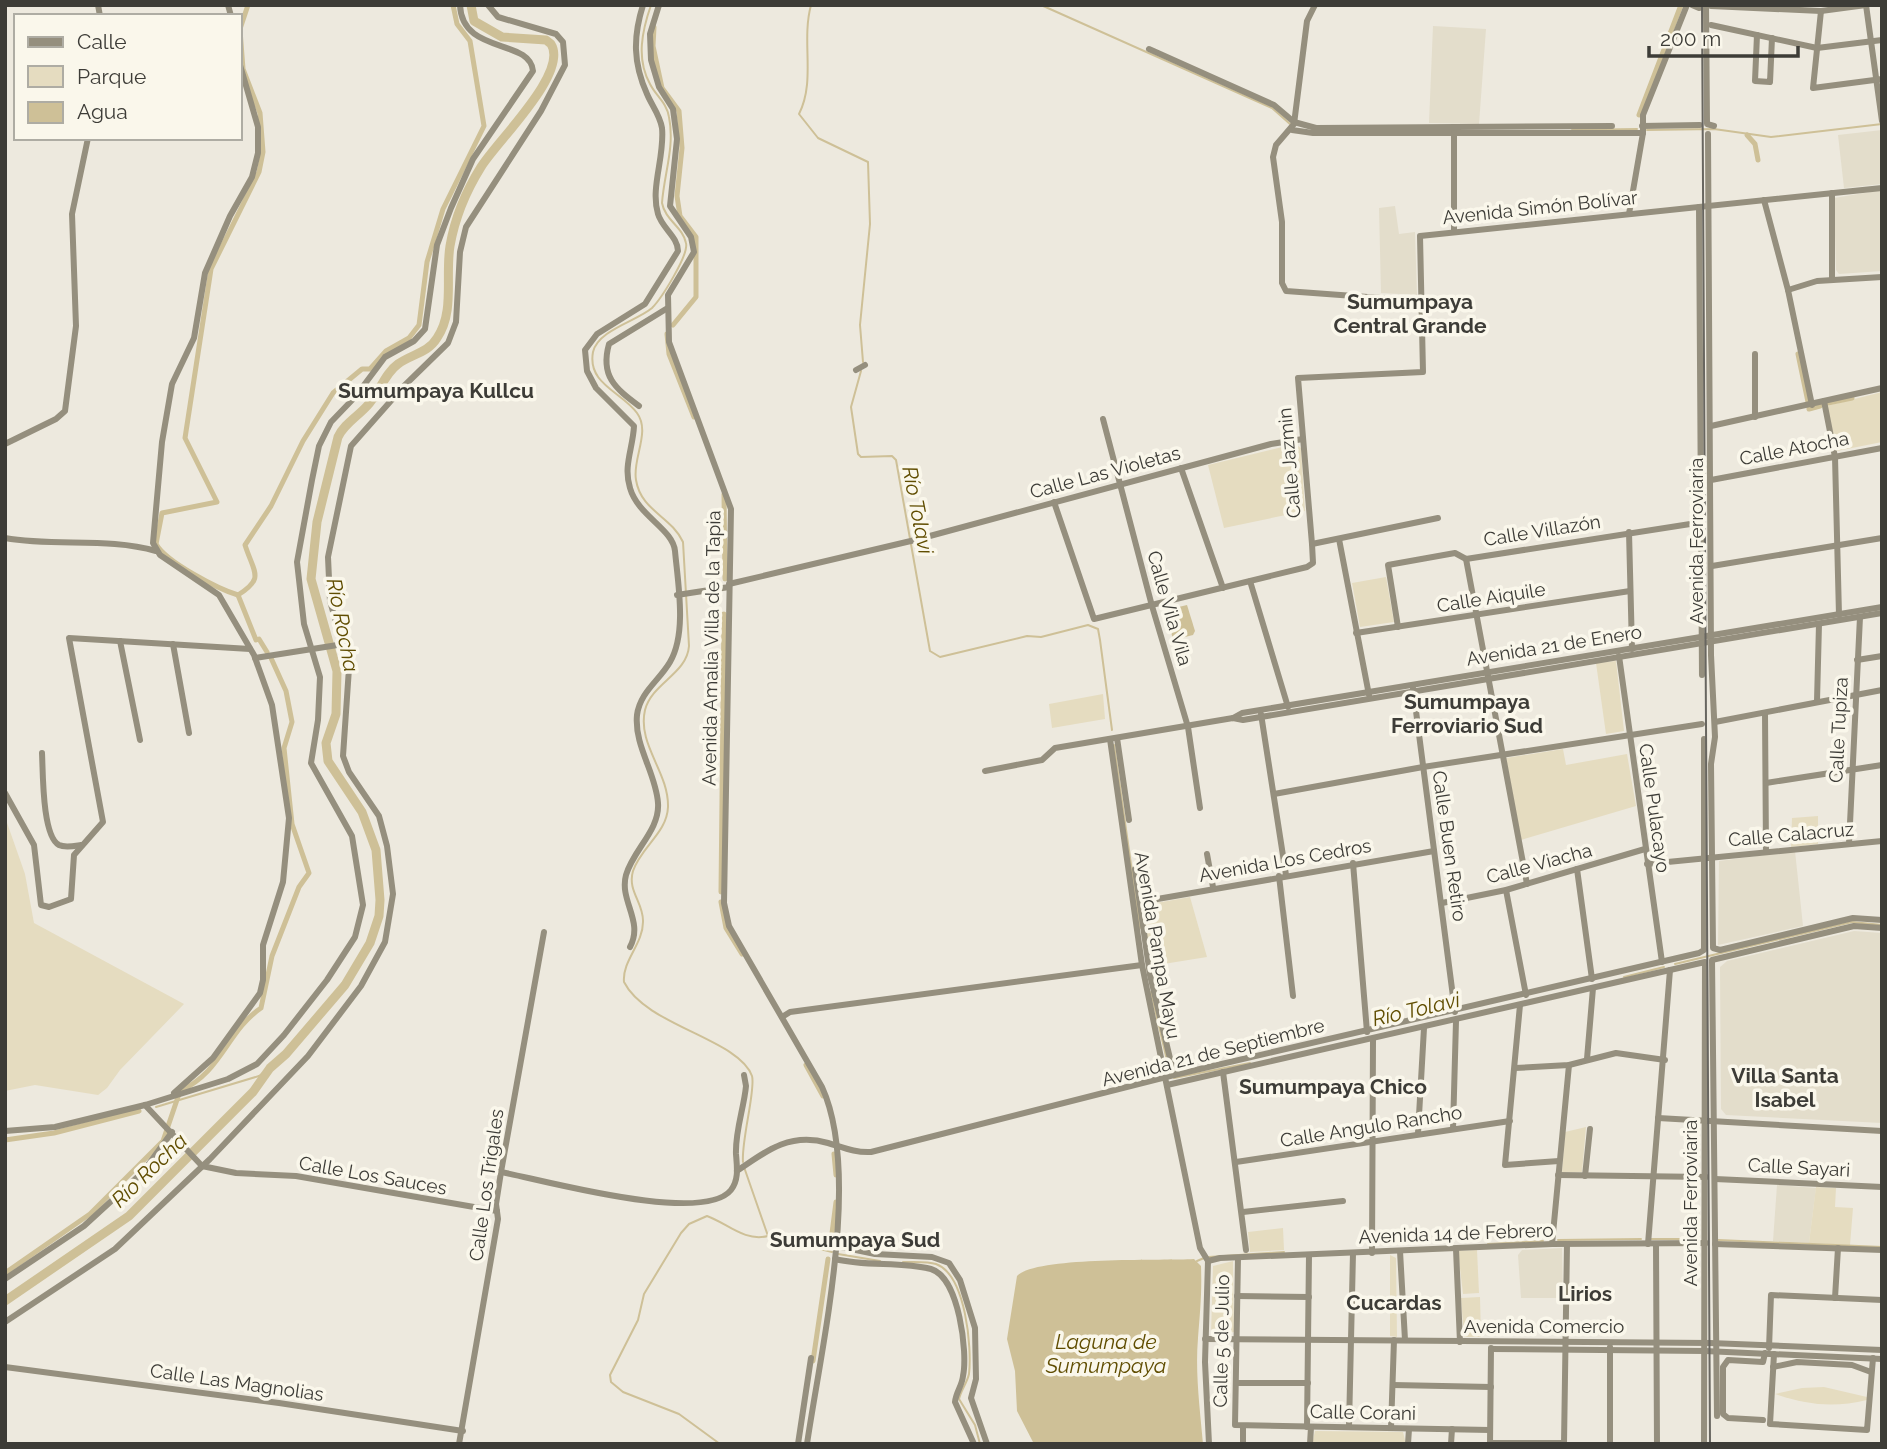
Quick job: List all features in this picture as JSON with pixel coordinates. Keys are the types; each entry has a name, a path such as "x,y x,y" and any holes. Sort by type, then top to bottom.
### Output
{"street":[{"path":"5,1131 55,1127 145,1105 228,1079 257,1064 327,981 355,937 363,905 352,836 311,763 318,720 320,677 299,591 298,554 323,436 331,422 355,397 385,357 414,341 425,329 437,245 451,208 473,159 533,71 531,60 527,56 495,46 473,33 465,25 460,5"},
{"path":"5,1322 115,1250 201,1165 308,1056 361,986 385,943 393,894 387,846 379,817 349,772 343,756 350,679 330,601 328,574 347,456 357,438 448,343 456,322 457,281 466,228 541,111 565,65 563,42 556,34 498,17 488,5"},
{"path":"630,947 636,928 625,888 626,873 653,825 658,804 638,736 637,712 647,690 673,656 677,638 679,594 673,542 645,516 630,489 627,460 634,426 596,388 586,365 589,343 645,304 678,251 677,243 658,217 656,199 662,161 662,125 642,83 635,57 635,32 643,5"},
{"name":"Avenida Amalia Villa de la Tapia","path":"659,5 650,34 651,60 659,87 673,109 677,139 670,206 691,237 694,247 692,258 668,295 666,309 669,317 669,342 731,509 724,903 729,926 831,1105 837,1146 835,1252 807,1444"},
{"path":"1315,5 1307,21 1293,126 1276,145 1273,157 1282,222 1282,283 1286,291 1422,301"},
{"path":"1699,6 1821,11 1866,5 1870,41 1879,79 1882,121"},
{"path":"1699,6 1707,124 1714,126"},
{"path":"1629,214 1643,114 1699,6"},
{"path":"1821,11 1813,88 1879,79"},
{"path":"1712,25 1817,48 1882,40"},
{"path":"1757,35 1755,81 1770,82 1772,38"},
{"path":"1149,49 1274,106 1293,126 1313,133 1454,133 1643,129 1700,125"},
{"path":"156,551 153,543 162,442 172,384 194,338 205,273 230,216 252,177 258,153 258,127 242,72"},
{"path":"1293,126 1612,126"},
{"path":"1454,133 1454,232"},
{"name":"Avenida Ferroviaria","path":"1708,134 1715,722 1711,764 1713,948 1720,950 1853,918 1882,920"},
{"path":"5,444 56,419 65,411 76,326 72,214 88,140"},
{"name":"Avenida Simón Bolívar","path":"1298,378 1423,372 1420,236 1882,188"},
{"path":"1832,194 1832,280"},
{"path":"1763,201 1788,290 1812,405"},
{"name":"Avenida Ferroviaria","path":"1699,207 1702,676"},
{"path":"1788,290 1832,280 1882,277"},
{"path":"639,406 621,392 608,376 604,360 609,344 666,309"},
{"path":"1755,354 1755,417"},
{"name":"Calle Jazmin","path":"1298,378 1312,544"},
{"path":"1711,426 1882,388"},
{"path":"1824,401 1835,457 1840,617"},
{"name":"Calle Vila Vila","path":"1103,419 1152,606 1188,727 1200,808"},
{"name":"Calle Las Violetas","path":"679,594 729,586 1181,468 1303,439"},
{"name":"Calle Atocha","path":"1712,480 1882,448"},
{"path":"1181,468 1223,588"},
{"path":"1054,502 1094,619 1307,567 1313,563 1312,544 1438,518"},
{"name":"Calle Villazón","path":"1398,626 1388,565 1455,553 1466,559 1703,522"},
{"path":"1629,532 1632,652"},
{"path":"5,538 39,542 119,544 156,551 219,595 256,658 272,705 289,818 283,882 263,945 263,980 260,993 213,1058 172,1095"},
{"path":"1712,566 1882,538"},
{"path":"1339,539 1369,695"},
{"path":"1466,559 1527,884"},
{"path":"1250,581 1288,709"},
{"name":"Calle Aiquile","path":"1356,633 1630,591"},
{"name":"Avenida 21 de Enero","path":"985,771 1042,760 1055,748 1188,727 1233,718 1242,713 1288,709 1840,617 1882,607"},
{"name":"Avenida 21 de Enero","path":"1712,638 1819,624 1840,617 1882,613"},
{"name":"Calle Tupiza","path":"1849,844 1860,617"},
{"path":"1817,701 1819,624"},
{"path":"5,793 34,845 41,905 49,907 71,899 74,855 103,822 69,638 250,649"},
{"path":"121,640 140,740"},
{"path":"173,644 188,733"},
{"path":"256,658 342,645"},
{"name":"Calle Pulacayo","path":"1619,654 1647,864 1665,962 1671,971 1661,1111 1658,1118 1653,1175 1657,1444"},
{"path":"1857,660 1882,656"},
{"name":"Calle Buen Retiro","path":"1413,688 1455,1012"},
{"path":"1715,722 1882,690"},
{"path":"1261,713 1274,794 1293,996"},
{"path":"1765,713 1766,852"},
{"path":"1274,794 1423,767 1502,757 1628,734 1702,724"},
{"path":"1113,738 1129,821"},
{"name":"Avenida Pampa Mayu","path":"1113,738 1142,965 1200,1248 1208,1261 1205,1339 1209,1444"},
{"path":"1647,864 1704,858 1704,740"},
{"path":"42,753 47,821 55,843 61,846 81,845"},
{"path":"1766,783 1882,765"},
{"name":"Calle Calacruz","path":"1704,858 1882,841"},
{"name":"Calle Viacha","path":"1442,903 1506,890 1645,849"},
{"name":"Avenida Los Cedros","path":"1140,902 1434,850"},
{"path":"1206,854 1213,887"},
{"name":"Avenida 21 de Septiembre","path":"1166,1082 1174,1075 1455,1012 1665,962 1704,950 1704,858"},
{"path":"1353,863 1367,1032"},
{"name":"Avenida Pampa Mayu","path":"1135,869 1150,975 1174,1075"},
{"path":"1577,869 1592,979"},
{"path":"1506,890 1526,995"},
{"name":"Avenida 21 de Septiembre","path":"741,1168 800,1137 860,1153 871,1152 1166,1082 1456,1021 1854,926 1882,928"},
{"name":"Calle Los Trigales","path":"459,1444 498,1219 501,1171 544,932"},
{"name":"Avenida Ferroviaria","path":"1708,961 1710,1120 1715,1179 1717,1416"},
{"path":"782,1017 790,1012 1142,965"},
{"path":"1587,1059 1594,988"},
{"path":"1520,1006 1506,1165 1559,1161"},
{"path":"1453,1129 1456,1021"},
{"path":"1418,1133 1424,1028"},
{"path":"1372,1250 1373,1040"},
{"path":"1515,1068 1569,1065 1616,1053 1665,1060"},
{"path":"1552,1244 1569,1065"},
{"path":"1223,1072 1237,1162 1246,1250"},
{"path":"501,1171 677,1205 707,1202 727,1194 735,1184 741,1168 736,1152 746,1086 744,1075"},
{"path":"145,1105 201,1165"},
{"path":"1658,1118 1882,1131"},
{"name":"Avenida Ferroviaria","path":"1704,1444 1706,1177 1710,1120"},
{"name":"Calle Angulo Rancho","path":"1237,1162 1510,1121"},
{"path":"1586,1176 1590,1129"},
{"path":"5,1279 84,1226 143,1172 174,1135"},
{"name":"Calle Los Sauces","path":"201,1165 236,1173 296,1176 497,1211"},
{"path":"1558,1175 1706,1177"},
{"name":"Calle Sayari","path":"1715,1179 1882,1187"},
{"path":"1243,1212 1343,1201"},
{"name":"Avenida 14 de Febrero","path":"1208,1261 1372,1250 1552,1244 1706,1243"},
{"path":"1491,1346 1490,1443 1564,1444 1567,1244"},
{"path":"1715,1244 1882,1250"},
{"path":"1835,1298 1838,1248"},
{"path":"1456,1249 1460,1342"},
{"path":"1400,1251 1405,1340"},
{"path":"835,1252 867,1265 927,1268 942,1276 954,1300 964,1337 964,1373 955,1402 974,1444"},
{"path":"835,1252 932,1256 950,1263 960,1280 975,1328 975,1379 971,1398 987,1444"},
{"path":"1349,1427 1353,1253"},
{"path":"1309,1255 1310,1444"},
{"name":"Calle 5 de Julio","path":"1235,1425 1238,1258"},
{"path":"1873,1358 1867,1430 1770,1424 1773,1367 1769,1353 1771,1295 1882,1300"},
{"path":"1237,1296 1309,1297"},
{"name":"Avenida Comercio","path":"1205,1339 1405,1340 1564,1351 1705,1351 1882,1359"},
{"path":"1391,1428 1394,1340"},
{"name":"Avenida Comercio","path":"1491,1346 1566,1341 1717,1343 1882,1350"},
{"path":"1609,1342 1610,1444"},
{"path":"1763,1420 1728,1418 1723,1414 1723,1367 1728,1360 1763,1362 1769,1353"},
{"path":"798,1444 811,1358"},
{"path":"1773,1367 1797,1362 1852,1365 1871,1372"},
{"name":"Calle Las Magnolias","path":"5,1367 279,1403 463,1432"},
{"path":"1236,1383 1308,1383"},
{"path":"1393,1385 1491,1387"},
{"name":"Calle Corani","path":"1235,1425 1490,1430"},
{"name":"Calle 5 de Julio","path":"1243,1426 1243,1444"},
{"path":"1408,1444 1409,1429"},
{"path":"1451,1444 1452,1429"}],"shaded area":[{"path":"1433,26 1486,29 1479,124 1429,123"},
{"path":"1882,130 1882,184 1844,188 1838,135"},
{"path":"1882,190 1882,271 1839,274 1836,270 1834,198"},
{"path":"1395,206 1399,234 1415,232 1417,295 1381,293 1379,208"},
{"path":"1795,851 1803,926 1718,945 1719,861"},
{"path":"1854,931 1882,933 1882,1123 1726,1115 1721,1109 1720,967 1727,961"},
{"path":"1777,1185 1816,1188 1809,1243 1773,1241"},
{"path":"1562,1248 1563,1298 1521,1298 1518,1255 1522,1250"}],"green space":[{"path":"1882,392 1882,442 1837,451 1827,406"},
{"path":"1295,444 1301,448 1305,511 1224,528 1208,465"},
{"path":"1386,577 1394,622 1360,627 1352,583"},
{"path":"1616,661 1624,731 1606,734 1596,663"},
{"path":"1103,694 1105,719 1052,728 1049,704"},
{"path":"1563,749 1566,765 1627,754 1636,806 1521,840 1506,758"},
{"path":"1818,816 1818,844 1791,847 1792,818"},
{"path":"5,817 25,874 34,923 184,1004 98,1095 35,1085 5,1091"},
{"path":"1190,897 1207,957 1151,966 1143,912 1145,905"},
{"path":"1586,1127 1582,1172 1562,1172 1565,1132"},
{"path":"1816,1187 1836,1188 1835,1207 1853,1208 1850,1245 1809,1243"},
{"path":"1283,1228 1284,1250 1250,1252 1248,1232"},
{"path":"1477,1250 1479,1293 1463,1294 1458,1251"},
{"path":"1390,1255 1396,1258 1397,1337 1390,1336"},
{"path":"1233,1261 1234,1332 1211,1335 1213,1266"},
{"path":"1480,1297 1481,1337 1464,1337 1461,1298"},
{"path":"1824,1387 1867,1397 1867,1400 1821,1404 1775,1394 1802,1388"},
{"path":"1315,1431 1403,1432 1406,1444 1312,1444"}],"water":[{"path":"1187,605 1195,631 1193,635 1173,640 1166,610"},
{"name":"Laguna de Sumumpaya","path":"1194,1259 1201,1266 1197,1364 1203,1444 1034,1444 1017,1411 1015,1371 1007,1339 1017,1276 1048,1265 1073,1262"}],"waterway":[{"path":"242,23 248,5"},
{"path":"267,652 259,639 256,640 238,595 252,584 255,574 245,545 271,506 303,441 333,393 362,369 370,369 386,351 409,338 419,325 427,262 443,209 484,126 470,41 457,24 453,5"},
{"name":"Río Rocha","path":"5,1301 129,1216 253,1092 270,1068 286,1054 345,985 370,943 379,916 376,850 362,812 328,761 326,743 336,714 337,671 311,579 317,522 341,432 371,401 393,368 429,347 443,328 448,305 450,246 462,205 481,167 529,107 550,72 554,57 551,44 546,40 502,37 474,21 471,5"},
{"path":"651,5 643,35 643,65 650,84 666,108 671,128 662,203 684,237 686,249 674,277 652,308 602,338 593,352 593,363 600,380 631,406 641,420 642,437 635,472 639,490 683,542 689,646 682,664 655,693 645,710 645,735 664,782 668,807 663,825 633,871 632,885 643,922 640,938 626,967 624,982 635,997 651,1010 730,1052 744,1063 753,1083 743,1162"},
{"name":"Río Tolavi","path":"811,5 807,33 807,88 799,114 818,138 868,162 870,224 860,325 863,362"},
{"path":"1041,5 1272,108 1290,124"},
{"path":"1639,115 1681,5"},
{"path":"654,27 653,46 662,88 679,111 682,148 677,196 680,216 696,237 696,297 673,325"},
{"path":"238,595 181,566 156,544 162,513 217,502 185,438 211,269 259,172 263,152 260,113 243,69 242,56"},
{"path":"1647,130 1714,129 1771,137 1882,124"},
{"path":"1572,130 1637,129"},
{"path":"1747,135 1755,144 1758,160"},
{"path":"667,334 669,354 694,417"},
{"path":"1798,354 1808,402"},
{"name":"Río Tolavi","path":"861,371 851,407 858,454 861,457 892,456 896,460 930,651 940,657 1027,636 1041,637 1088,625 1098,629 1112,730"},
{"path":"1828,403 1852,398"},
{"path":"1809,409 1820,406"},
{"path":"724,494 725,579"},
{"path":"721,892 724,614"},
{"path":"5,1273 90,1214 163,1141 180,1091 206,1073 249,1017 261,1008 272,956 299,887 309,873 292,824 284,748 292,722 286,691 271,658"},
{"name":"Río Tolavi","path":"1114,745 1140,928"},
{"path":"721,902 726,928 742,954"},
{"name":"Río Tolavi","path":"1675,964 1852,922 1882,925"},
{"name":"Río Tolavi","path":"1624,977 1664,967"},
{"name":"Río Tolavi","path":"1151,992 1170,1073"},
{"name":"Río Tolavi","path":"1174,1078 1250,1063"},
{"path":"806,1065 823,1096"},
{"path":"156,1107 259,1076 270,1068"},
{"path":"5,1140 54,1133 139,1111"},
{"path":"834,1154 836,1175"},
{"path":"744,1167 768,1236"},
{"path":"831,1241 836,1202"},
{"path":"720,1444 679,1414 623,1392 611,1382 610,1375 638,1320 644,1294 681,1233 689,1224 707,1216 743,1234 768,1236 832,1252"},
{"path":"1558,1240 1641,1239"},
{"path":"1651,1239 1694,1239"},
{"path":"1718,1240 1882,1247"},
{"path":"1488,1244 1543,1241"},
{"path":"1209,1257 1284,1252"},
{"path":"838,1254 880,1261"},
{"path":"1197,1261 1204,1258"},
{"path":"813,1361 828,1259"},
{"path":"903,1262 936,1264 946,1271 954,1282 965,1313 970,1362 969,1374 959,1399 975,1425 980,1444"}],"tram line":[{"path":"1702,5 1710,1444"}],"district":[{"name":"Sumumpaya Central Grande","path":"1410,313"},
{"name":"Sumumpaya Kullcu","path":"436,390"},
{"name":"Sumumpaya Ferroviario Sud","path":"1467,713"},
{"name":"Sumumpaya Chico","path":"1333,1086"},
{"name":"Villa Santa Isabel","path":"1785,1087"},
{"name":"Sumumpaya Sud","path":"855,1239"},
{"name":"Lirios","path":"1585,1293"},
{"name":"Cucardas","path":"1394,1302"}]}
